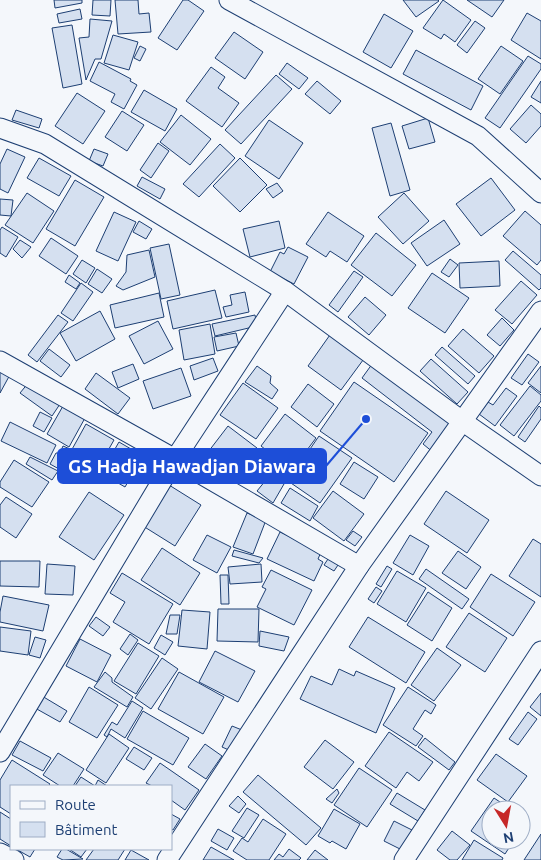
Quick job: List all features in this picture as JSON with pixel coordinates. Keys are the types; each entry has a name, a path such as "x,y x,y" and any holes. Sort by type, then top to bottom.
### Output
{"street":[{"path":"229,0 478,136 541,192"},
{"path":"0,128 45,144 285,291 462,421 541,476"},
{"path":"0,752 176,459 285,291"},
{"path":"167,860 359,566 541,311"},
{"path":"0,361 176,459 359,566"},
{"path":"404,860 541,651"},
{"path":"0,853 14,860"}],"building":[{"path":"54,0 82,0 82,3 55,8"},
{"path":"93,0 111,0 110,16 92,15"},
{"path":"115,0 138,0 139,14 149,13 151,32 118,34"},
{"path":"183,0 188,0 204,11 177,50 158,38"},
{"path":"403,0 438,0 439,1 416,17"},
{"path":"443,0 471,20 455,42 444,34 441,39 423,28"},
{"path":"467,0 504,0 492,17"},
{"path":"80,9 82,19 59,23 57,14"},
{"path":"527,13 541,21 541,59 511,40"},
{"path":"384,14 413,31 391,68 363,52"},
{"path":"90,19 112,21 101,59 95,59 86,80 79,38 89,37"},
{"path":"475,21 485,28 467,53 457,45"},
{"path":"72,25 82,84 63,88 52,28"},
{"path":"234,32 263,52 245,79 215,58"},
{"path":"113,35 138,42 129,70 104,63"},
{"path":"140,46 146,49 140,61 134,58"},
{"path":"501,46 523,61 500,94 478,79"},
{"path":"416,50 483,86 471,110 403,74"},
{"path":"528,56 541,64 541,69 500,128 485,118"},
{"path":"99,62 131,79 130,81 137,85 124,109 111,102 115,94 90,81"},
{"path":"287,63 308,78 299,89 279,74"},
{"path":"211,67 225,77 218,88 239,103 222,127 186,101"},
{"path":"276,75 292,89 241,144 225,130"},
{"path":"317,81 341,101 330,114 305,94"},
{"path":"541,81 541,103 531,97"},
{"path":"144,90 177,109 165,131 131,112"},
{"path":"77,93 105,111 83,144 55,126"},
{"path":"531,105 541,114 541,126 526,143 510,129"},
{"path":"16,110 42,119 39,128 12,120"},
{"path":"122,111 144,125 127,151 105,137"},
{"path":"181,115 211,139 190,165 160,142"},
{"path":"428,118 435,142 409,149 402,126"},
{"path":"269,120 303,143 279,179 245,156"},
{"path":"391,123 410,190 390,196 372,128"},
{"path":"158,143 169,151 151,178 140,170"},
{"path":"220,144 235,158 199,197 183,184"},
{"path":"7,149 25,157 8,193 0,189 0,164"},
{"path":"94,149 108,154 103,166 89,161"},
{"path":"39,158 71,176 59,196 27,178"},
{"path":"240,158 267,185 240,212 213,186"},
{"path":"142,177 165,189 160,199 137,186"},
{"path":"491,178 515,210 481,236 456,204"},
{"path":"75,180 104,197 75,246 46,229"},
{"path":"277,183 283,191 273,198 266,189"},
{"path":"27,193 54,211 33,243 5,225"},
{"path":"404,193 429,221 403,244 378,217"},
{"path":"0,199 13,200 11,216 0,215"},
{"path":"525,211 541,225 541,260 537,265 503,236"},
{"path":"114,212 136,222 118,261 96,251"},
{"path":"328,212 364,236 347,262 330,251 326,257 306,244"},
{"path":"444,220 460,244 427,266 411,243"},
{"path":"139,221 152,229 146,239 133,232"},
{"path":"279,221 285,248 250,257 243,229"},
{"path":"2,227 18,237 6,257 0,253 0,230"},
{"path":"376,233 416,265 392,296 351,265"},
{"path":"51,238 78,256 66,274 39,256"},
{"path":"20,240 31,247 22,258 13,249"},
{"path":"169,244 180,295 161,299 150,248"},
{"path":"288,247 308,257 294,284 270,272 280,252 284,254"},
{"path":"149,250 155,277 123,290 116,286 126,272 127,255"},
{"path":"513,251 541,275 541,288 539,290 505,260"},
{"path":"450,259 458,265 449,277 441,272"},
{"path":"82,260 95,268 86,283 73,274"},
{"path":"499,261 500,286 460,288 459,263"},
{"path":"97,269 112,279 102,293 88,284"},
{"path":"354,271 363,277 338,312 329,305"},
{"path":"432,273 469,298 445,333 408,308"},
{"path":"69,275 80,283 76,289 65,282"},
{"path":"521,281 537,295 512,324 495,310"},
{"path":"81,283 93,292 73,321 61,313"},
{"path":"215,290 222,318 173,329 167,301"},
{"path":"245,292 249,312 226,317 223,307 232,305 230,295"},
{"path":"159,293 164,317 115,328 110,305"},
{"path":"365,297 386,315 369,335 348,317"},
{"path":"100,311 115,339 76,361 60,333"},
{"path":"58,315 68,322 37,362 28,355"},
{"path":"255,315 257,326 215,336 212,324"},
{"path":"502,318 514,330 500,346 487,335"},
{"path":"158,321 173,349 144,364 129,336"},
{"path":"210,324 215,354 184,360 179,330"},
{"path":"463,329 494,356 479,373 448,346"},
{"path":"332,332 366,356 341,390 308,366"},
{"path":"236,333 239,346 217,351 214,337"},
{"path":"442,347 475,376 468,384 435,355"},
{"path":"49,349 70,365 61,377 40,361"},
{"path":"528,354 539,362 522,385 511,378"},
{"path":"213,358 218,371 194,380 190,366"},
{"path":"431,359 468,392 457,404 420,371"},
{"path":"375,360 457,422 434,453 423,444 432,432 362,378"},
{"path":"0,364 12,371 0,393"},
{"path":"133,364 139,379 118,388 112,372"},
{"path":"257,366 271,376 270,383 278,390 272,399 245,382"},
{"path":"541,366 541,393 528,383"},
{"path":"181,368 191,396 153,409 143,381"},
{"path":"96,373 130,398 118,414 85,389"},
{"path":"29,382 60,404 52,416 20,393"},
{"path":"354,382 428,433 394,482 320,431"},
{"path":"243,383 278,408 256,439 220,415"},
{"path":"308,384 334,404 317,427 291,407"},
{"path":"530,386 541,395 541,401 514,436 500,425"},
{"path":"506,388 517,396 495,426 479,414 488,402 493,405"},
{"path":"63,406 85,418 69,447 47,434"},
{"path":"539,406 541,408 541,419 525,442 518,437"},
{"path":"40,412 52,418 44,432 33,426"},
{"path":"285,414 316,438 292,470 261,446"},
{"path":"10,422 56,445 47,463 1,441"},
{"path":"86,424 114,440 98,468 93,465 87,475 65,462"},
{"path":"228,426 257,448 234,478 205,456"},
{"path":"319,436 352,458 320,503 288,481"},
{"path":"119,442 143,456 125,487 101,473"},
{"path":"63,446 70,449 59,469 50,464 56,453 60,453"},
{"path":"30,457 58,471 52,480 26,464"},
{"path":"14,460 49,482 32,507 0,487 0,482"},
{"path":"354,462 378,477 364,499 340,484"},
{"path":"270,475 284,484 273,503 257,491"},
{"path":"169,485 201,505 175,546 143,526"},
{"path":"290,488 318,506 310,521 281,503"},
{"path":"333,491 364,514 344,541 313,518"},
{"path":"446,491 489,520 467,553 424,524"},
{"path":"89,492 124,515 94,560 59,537"},
{"path":"6,497 32,514 16,538 0,527 0,505"},
{"path":"247,513 266,520 253,554 233,547"},
{"path":"353,531 362,537 355,546 346,540"},
{"path":"280,532 321,552 318,559 323,562 314,581 267,559"},
{"path":"207,535 231,547 217,573 193,560"},
{"path":"410,535 429,546 413,575 393,563"},
{"path":"533,539 541,544 541,597 509,576"},
{"path":"162,548 200,573 180,605 141,580"},
{"path":"234,550 263,558 259,563 232,556"},
{"path":"458,551 481,567 466,589 442,573"},
{"path":"330,556 340,562 334,571 324,565"},
{"path":"0,561 40,561 39,587 0,586"},
{"path":"47,564 75,566 73,595 45,594"},
{"path":"261,564 262,582 230,584 228,567"},
{"path":"387,566 392,569 381,587 376,584"},
{"path":"426,569 469,599 462,609 419,579"},
{"path":"271,570 312,590 294,625 257,607 266,589 262,587"},
{"path":"397,571 426,588 406,622 377,604"},
{"path":"122,573 173,604 149,644 113,622 125,602 110,593"},
{"path":"491,574 535,602 513,636 470,607"},
{"path":"220,575 228,575 229,604 221,604"},
{"path":"376,587 382,591 374,603 368,599"},
{"path":"428,592 452,608 432,641 407,625"},
{"path":"3,596 49,605 43,631 0,622"},
{"path":"218,609 259,609 258,642 217,641"},
{"path":"182,610 210,612 207,649 178,646"},
{"path":"469,613 507,638 485,672 446,647"},
{"path":"170,615 180,615 177,634 166,634"},
{"path":"96,617 110,627 103,636 89,626"},
{"path":"368,617 425,652 406,683 349,647"},
{"path":"0,627 31,631 28,655 0,651"},
{"path":"260,631 289,637 284,651 259,646"},
{"path":"130,634 138,640 128,655 120,649"},
{"path":"161,635 173,642 165,655 154,648"},
{"path":"35,637 46,640 40,658 29,655"},
{"path":"80,639 111,655 97,682 66,666"},
{"path":"138,643 159,656 136,694 114,681"},
{"path":"437,648 461,665 434,701 411,685"},
{"path":"215,651 255,671 238,702 199,682"},
{"path":"162,658 178,669 151,709 135,698"},
{"path":"339,669 354,676 356,671 395,688 376,733 300,699 311,676 332,685"},
{"path":"105,672 112,678 112,682 133,697 127,707 94,687"},
{"path":"179,672 224,697 203,734 158,709"},
{"path":"89,687 118,705 97,738 69,722"},
{"path":"408,687 436,705 431,714 425,710 413,729 423,736 416,746 383,725"},
{"path":"541,693 541,716 530,707"},
{"path":"42,696 67,711 60,722 35,708"},
{"path":"132,701 143,708 125,738 111,729 107,737 104,735 112,722 117,725"},
{"path":"143,711 189,738 173,765 127,739"},
{"path":"528,712 537,719 518,745 509,739"},
{"path":"232,726 242,730 231,751 222,747"},
{"path":"389,732 433,762 419,781 407,772 396,788 365,766"},
{"path":"109,734 129,748 106,783 86,770"},
{"path":"425,738 455,762 449,770 418,747"},
{"path":"325,740 354,762 333,789 304,767"},
{"path":"20,741 51,758 43,771 12,755"},
{"path":"205,744 222,756 206,779 188,767"},
{"path":"134,747 152,758 144,770 126,759"},
{"path":"58,753 84,769 74,785 58,785 43,775"},
{"path":"496,754 527,776 509,800 505,800 477,780"},
{"path":"12,760 50,784 10,785 10,813 0,807 0,780"},
{"path":"160,763 199,790 185,810 172,801 172,785 150,785 146,783"},
{"path":"359,768 392,790 367,827 334,805"},
{"path":"258,775 321,828 306,845 243,792"},
{"path":"81,777 93,785 76,785"},
{"path":"98,780 106,785 96,785"},
{"path":"337,789 339,793 332,803 326,799"},
{"path":"397,793 425,810 418,821 390,804"},
{"path":"238,796 246,804 239,813 229,806"},
{"path":"247,808 259,815 244,838 232,831"},
{"path":"334,809 360,824 346,849 318,836"},
{"path":"0,812 10,818 10,845 0,839"},
{"path":"172,815 180,819 172,830"},
{"path":"481,817 481,838 471,831"},
{"path":"263,819 286,834 269,860 247,860 233,851 242,838 248,842"},
{"path":"394,821 412,830 402,850 384,841"},
{"path":"218,829 234,838 227,850 211,841"},
{"path":"452,831 470,845 457,860 450,860 437,850"},
{"path":"541,834 541,860 524,860"},
{"path":"474,840 481,844 481,850 490,850 503,858 502,860 462,860"},
{"path":"211,847 234,860 203,860"},
{"path":"289,849 301,858 299,860 274,860 279,854 283,857"},
{"path":"18,850 34,850 30,857"},
{"path":"61,850 68,850 83,859 63,860 57,857"},
{"path":"70,850 86,850 81,857"},
{"path":"93,850 124,850 118,860 86,860"},
{"path":"131,850 149,860 125,860"},
{"path":"315,850 328,860 307,860"},
{"path":"499,850 508,850 505,854"}],"place":[{"name":"GS Hadja Hawadjan Diawara","path":"366,419"}]}
